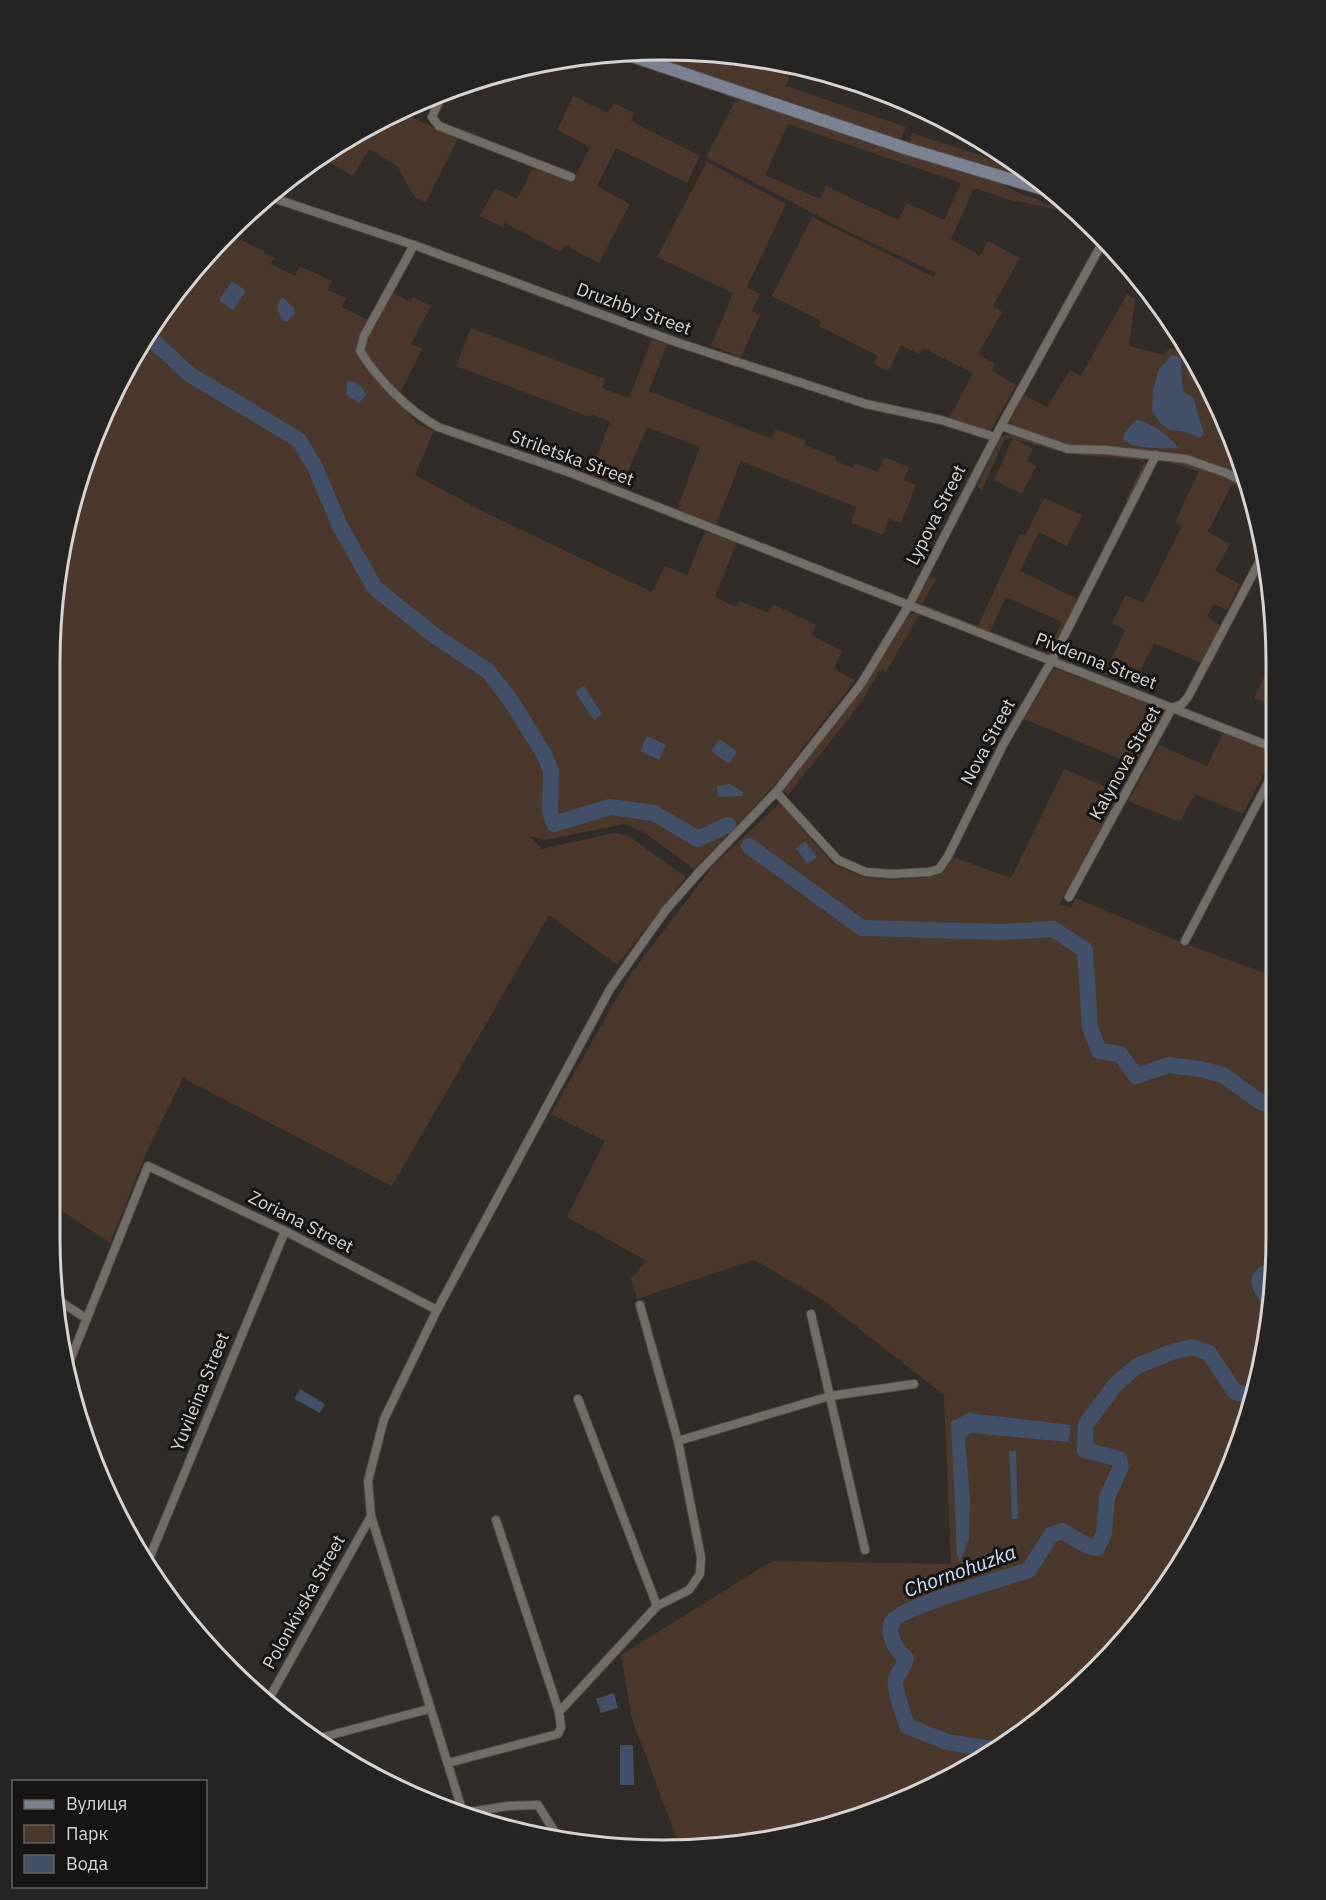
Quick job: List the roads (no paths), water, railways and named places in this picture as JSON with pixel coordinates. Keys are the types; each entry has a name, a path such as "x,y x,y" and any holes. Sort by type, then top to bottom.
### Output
{"main road":[{"path":"645,60 908,149 1030,185"}],"street":[{"path":"438,104 432,117 438,126 571,177"},
{"name":"Druzhby Street","path":"278,200 414,245 687,345 866,404 941,420 995,437"},
{"name":"Striletska Street","path":"414,245 364,336 360,351 398,397 419,417 438,427 571,473 909,605"},
{"name":"Lypova Street","path":"461,1805 429,1709 371,1515 368,1480 384,1419 437,1310 610,989 664,911 776,792 861,684 909,605 995,437 1100,248"},
{"path":"1001,426 1068,449 1106,450 1186,459 1237,478"},
{"name":"Nova Street","path":"776,792 838,860 866,872 875,873 929,872 939,869 948,856 1003,745 1051,662 1156,455"},
{"name":"Kalynova Street","path":"1069,897 1172,708 1182,704 1188,697 1258,565"},
{"name":"Pivdenna Street","path":"909,605 1266,745"},
{"path":"1185,941 1266,786"},
{"name":"Zoriana Street","path":"87,1319 148,1166 285,1231 437,1310"},
{"name":"Yuvileina Street","path":"151,1554 285,1231"},
{"path":"64,1304 87,1319 72,1355"},
{"path":"559,1712 657,1606 689,1590 700,1574 701,1557 678,1441 640,1305"},
{"path":"811,1314 865,1550"},
{"path":"678,1441 830,1396 914,1384"},
{"path":"578,1399 657,1606"},
{"name":"Polonkivska Street","path":"271,1695 371,1515"},
{"path":"448,1763 558,1734 561,1727 559,1712 496,1520"},
{"path":"326,1736 429,1709"},
{"path":"478,1811 508,1806 538,1805 553,1829"}],"water":[{"path":"232,281 246,291 233,310 219,300"},
{"path":"283,298 294,308 295,313 287,322 283,321 277,308 280,299"},
{"path":"1172,355 1181,358 1183,392 1193,397 1204,434 1200,438 1185,432 1169,430 1160,423 1152,411 1153,390 1158,371"},
{"path":"347,381 361,386 365,392 366,395 359,403 346,395"},
{"path":"1136,420 1148,423 1160,430 1178,448 1142,447 1123,440 1124,433"},
{"path":"584,686 602,714 594,720 575,692"},
{"path":"647,736 666,745 659,760 640,751"},
{"path":"720,739 737,752 729,764 711,751"},
{"path":"730,784 743,792 742,796 718,797 717,786"},
{"path":"805,841 817,857 807,864 796,848"},
{"path":"300,1389 325,1404 320,1413 294,1399"},
{"path":"968,1413 1071,1425 1069,1442 971,1433 965,1437 970,1498 969,1539 960,1562 957,1555 951,1422"},
{"path":"1009,1451 1016,1451 1018,1519 1012,1519"},
{"path":"614,1693 618,1708 601,1713 596,1699"},
{"path":"620,1745 633,1745 634,1785 620,1785"}],"waterway":[{"path":"154,341 189,374 299,440 315,467 340,526 374,587 435,636 488,671 511,701 544,754 551,771 550,812 554,824 610,807 654,813 698,839 728,825"},
{"path":"749,846 862,928 1002,932 1053,929 1085,950 1090,1027 1099,1051 1120,1054 1136,1076 1169,1065 1223,1075 1266,1104"},
{"name":"Chornohuzka","path":"1264,1291 1260,1279 1265,1273"},
{"name":"Chornohuzka","path":"983,1748 947,1742 907,1726 895,1683 906,1658 899,1651 891,1636 893,1621 916,1607 1029,1570 1051,1535 1062,1531 1088,1546 1097,1548 1104,1534 1107,1497 1121,1467 1119,1459 1085,1450 1086,1424 1115,1385 1137,1366 1172,1352 1192,1347 1209,1353 1235,1392 1244,1395"}]}
